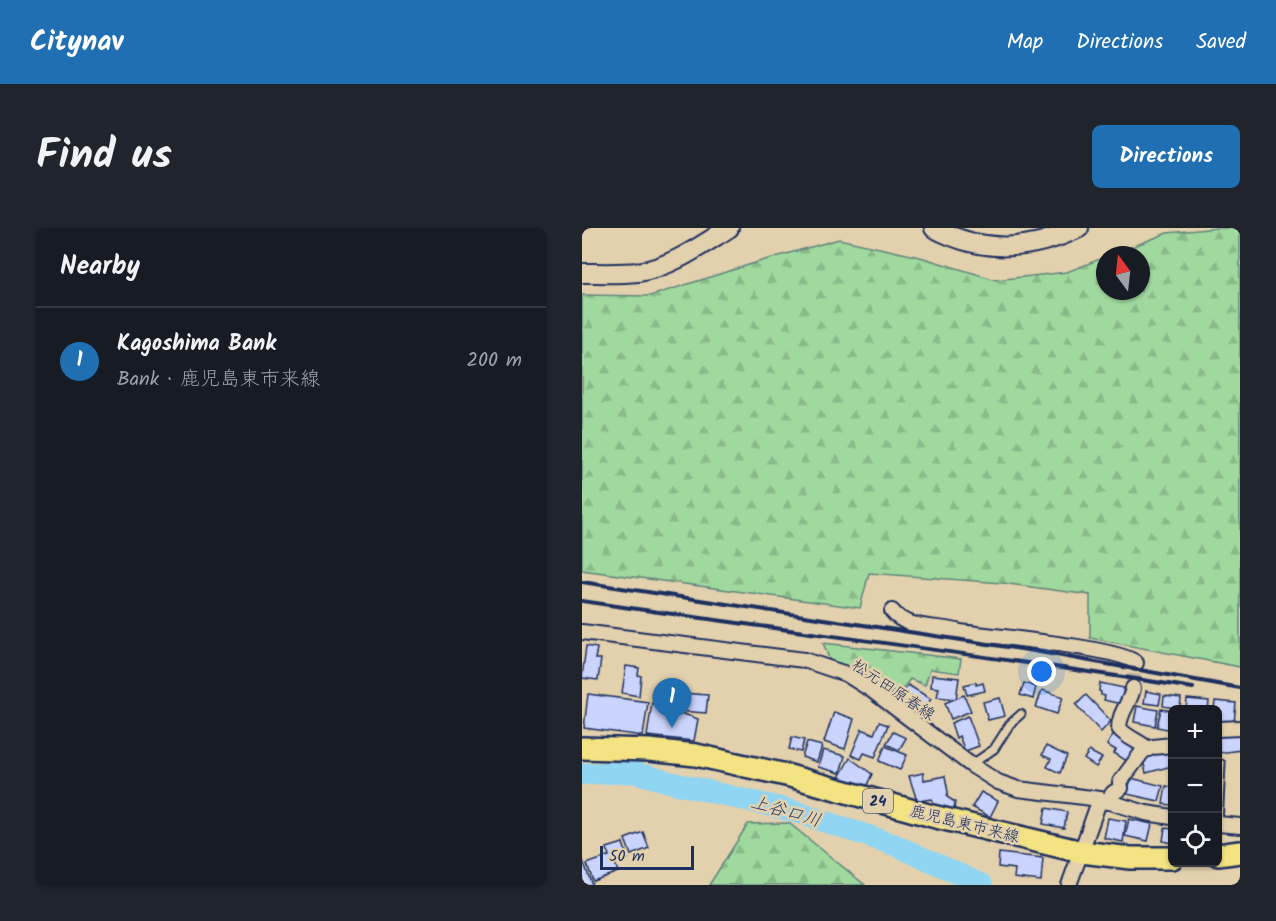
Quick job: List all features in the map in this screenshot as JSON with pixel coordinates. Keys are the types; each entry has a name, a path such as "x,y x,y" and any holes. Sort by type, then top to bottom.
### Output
{"main road":[{"name":"鹿児島東市来線","path":"582,748 649,750 696,755 1082,852 1130,858 1168,858"},
{"path":"1222,854 1240,852"}],"street":[{"path":"582,273 638,272 663,266 686,255 729,228"},
{"path":"934,228 954,238 997,247 1026,246 1065,235 1079,228"},
{"path":"892,611 899,619 940,629 1088,648 1129,658 1136,663"},
{"name":"松元田原春線","path":"582,632 804,660 828,667 846,674 870,689 971,765 998,782 1018,789 1103,801 1146,813 1168,816"},
{"path":"1133,687 1132,697 1120,717 1119,728 1148,749"},
{"path":"1222,729 1240,728"},
{"path":"1069,885 1103,801 1121,788 1120,782 1137,758 1148,749 1168,746"},
{"path":"1222,824 1240,826"}],"lane":[{"path":"971,765 994,749 1010,724 1021,714"}],"green space":[{"path":"1240,228 1240,667 1090,638 1090,595 1002,583 869,573 860,608 582,570 582,295 650,296 839,239 920,257 996,280 1067,272 1096,261 1096,300 1150,300 1150,246 1134,246 1167,233"},
{"path":"823,643 961,659 959,673 930,669 925,685 910,679 898,695 830,661"},
{"path":"789,823 865,885 709,885 748,824"}],"building":[{"path":"586,646 597,648 595,659 601,659 598,680 582,678"},
{"path":"626,666 639,668 638,675 641,676 639,696 622,693"},
{"path":"932,675 959,678 956,699 937,697 939,688 931,687"},
{"path":"976,682 976,685 983,683 985,691 967,695 964,685"},
{"path":"1024,683 1036,687 1033,699 1020,695"},
{"path":"1100,683 1124,688 1121,704 1104,700 1105,696 1099,691"},
{"path":"908,685 931,699 921,714 898,699"},
{"path":"1042,690 1063,697 1057,714 1036,707"},
{"path":"1146,691 1161,694 1159,705 1144,703"},
{"path":"681,693 708,695 706,713 679,711"},
{"path":"588,694 648,702 643,736 584,728"},
{"path":"964,695 971,711 951,719 945,703"},
{"path":"1086,695 1111,721 1101,732 1076,705"},
{"path":"1164,696 1181,698 1180,705 1163,706"},
{"path":"1000,698 1005,716 988,720 983,702"},
{"path":"1187,699 1209,701 1209,705 1186,705"},
{"path":"1215,701 1236,703 1234,723 1222,722 1222,705 1215,705"},
{"path":"652,703 698,719 694,741 647,736"},
{"path":"1137,706 1158,710 1155,726 1134,722"},
{"path":"1161,709 1168,710 1168,729 1157,727"},
{"path":"834,712 854,719 845,749 824,742"},
{"path":"968,716 979,746 965,751 959,736 956,738 951,723"},
{"path":"879,722 888,725 875,757 864,753 861,759 851,755 862,729 874,734"},
{"path":"1240,731 1240,750 1222,753 1222,733"},
{"path":"893,732 906,738 899,750 886,744"},
{"path":"1114,733 1139,747 1130,763 1114,753 1116,750 1107,745"},
{"path":"792,737 804,740 801,752 789,749"},
{"path":"807,742 822,746 817,762 802,757"},
{"path":"885,746 907,755 900,770 879,761"},
{"path":"1046,746 1067,756 1060,773 1047,767 1051,759 1042,755"},
{"path":"823,750 845,756 840,773 818,767"},
{"path":"1168,750 1168,767 1146,773 1142,756"},
{"path":"1089,751 1102,758 1096,767 1084,759"},
{"path":"850,758 872,774 866,787 838,779"},
{"path":"923,773 924,780 945,776 947,797 955,802 954,811 934,806 932,799 917,801 909,776"},
{"path":"1131,778 1163,786 1159,801 1127,794"},
{"path":"1166,786 1168,786 1168,805 1163,804"},
{"path":"981,792 998,801 990,817 972,807"},
{"path":"1046,808 1067,812 1064,828 1043,824"},
{"path":"1108,818 1126,821 1123,842 1104,838"},
{"path":"1129,819 1152,824 1148,841 1125,836"},
{"path":"1165,828 1168,828 1168,842 1163,841"},
{"path":"643,832 649,848 631,855 625,839"},
{"path":"623,843 628,859 615,863 618,872 593,881 587,864 609,856 607,848"},
{"path":"999,853 1043,858 1041,881 1014,878 1015,869 998,867"},
{"path":"582,858 592,885 582,885"}],"waterway":[{"name":"上谷口川","path":"582,774 633,772 793,811 895,845 982,885"}],"tunnel":[{"path":"1133,688 1136,663"}],"railway":[{"path":"582,582 1034,651 1240,688"},
{"path":"582,601 1193,688"}],"place":[{"name":"Kagoshima Bank","path":"672,728"}]}
